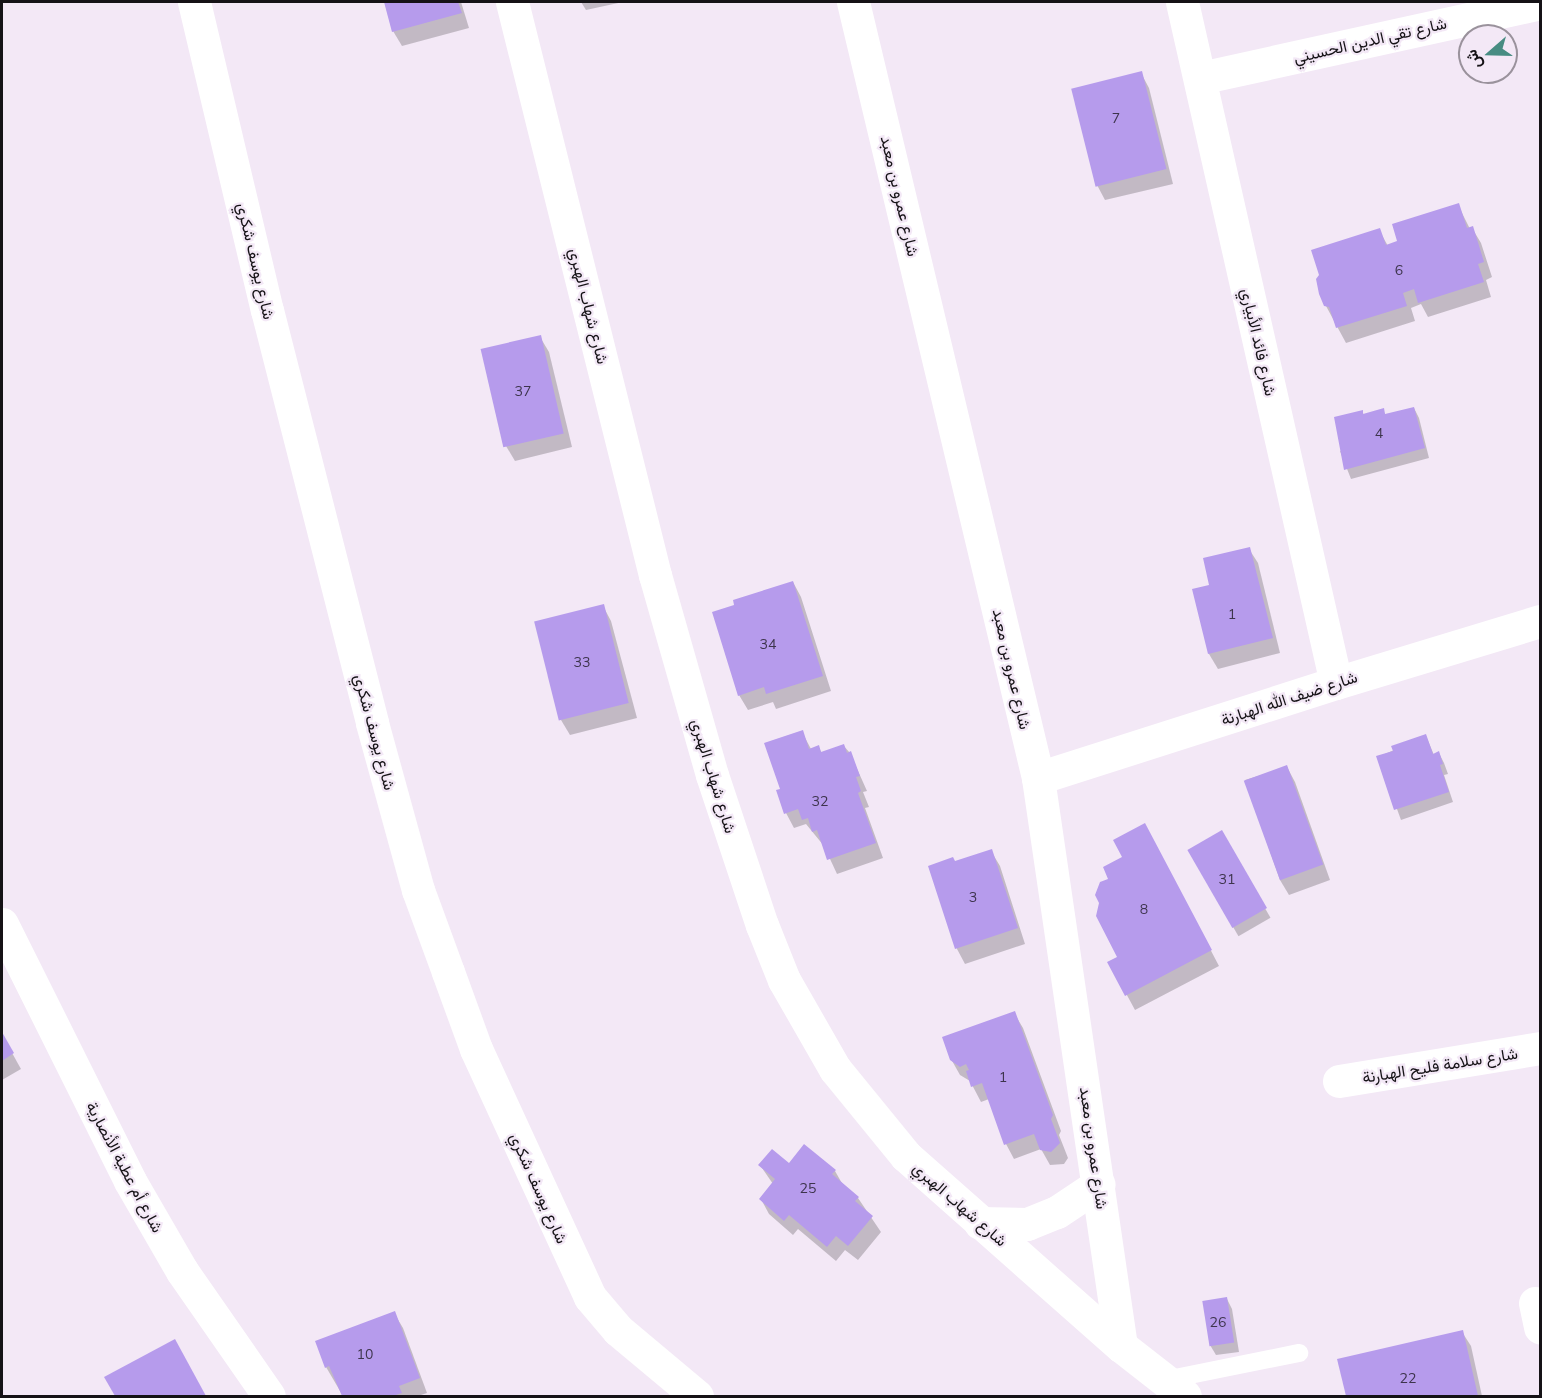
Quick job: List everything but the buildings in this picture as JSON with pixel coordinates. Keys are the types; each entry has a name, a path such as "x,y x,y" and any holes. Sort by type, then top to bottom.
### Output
{"street":[{"name":"شارع يوسف شكري","path":"194,2 267,310 372,723 418,890 476,1049 590,1297 618,1330 697,1396"},
{"name":"شارع شهاب الهبري","path":"512,2 620,426 655,575 712,776 762,925 784,980 810,1031 835,1069 906,1156 1121,1346 1175,1388"},
{"name":"شارع عمرو بن معبد","path":"853,2 1038,778 1121,1346"},
{"name":"شارع فائد الأبياري","path":"1182,2 1336,683"},
{"name":"شارع تقي الدين الحسيني","path":"1200,78 1540,3"},
{"name":"شارع ضيف الله الهبارنة","path":"1038,778 1540,621"},
{"name":"شارع أم عطية الأنصارية","path":"2,924 130,1181 182,1271 269,1396"},
{"name":"شارع سلامة فليح الهبارنة","path":"1339,1081 1540,1048"},
{"path":"980,1223 1027,1224 1057,1212 1099,1184"}],"lane":[{"path":"1175,1388 1299,1353"}]}
